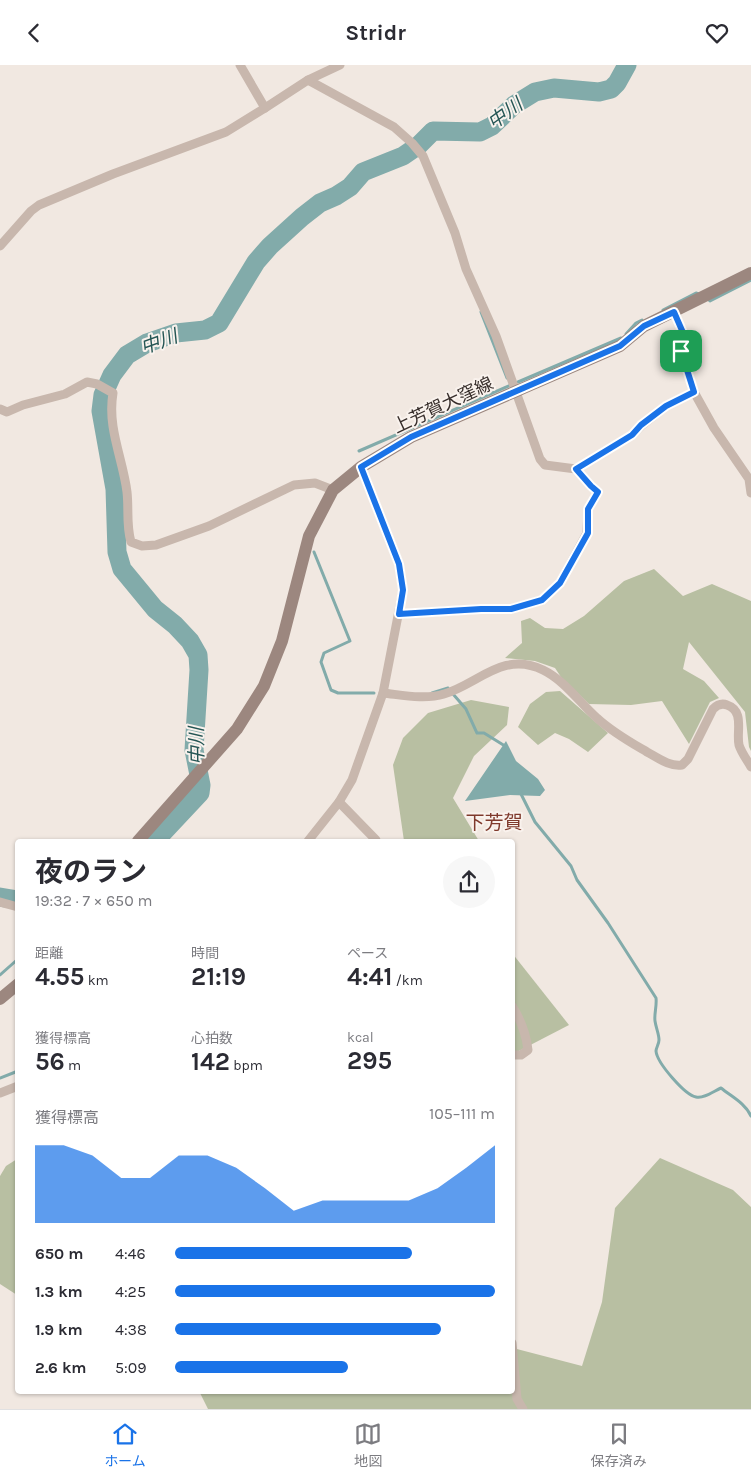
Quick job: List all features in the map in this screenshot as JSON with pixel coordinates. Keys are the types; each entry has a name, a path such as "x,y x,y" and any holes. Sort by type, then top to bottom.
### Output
{"main road":[{"name":"上芳賀大窪線","path":"140,839 237,729 264,686 282,641 309,536 333,490 361,467 411,437 620,346 644,326 751,273"},
{"path":"0,999 15,987"}],"street":[{"path":"240,65 265,108"},
{"path":"0,246 31,211 39,205 113,174 226,131 308,80 340,65"},
{"path":"308,80 394,127 423,156 455,233 466,269 496,336 540,459 545,465 576,469 632,435 641,425 666,406 694,392"},
{"path":"674,312 684,335 681,351 694,392 714,428 749,479 751,493"},
{"path":"0,409 7,411 65,394 87,382 113,393 111,422 127,492 127,529 131,542 142,545 156,545 209,526 294,485 315,483 333,490"},
{"path":"310,839 339,802 352,780 383,693 403,590 399,564 361,467"},
{"path":"399,614 511,609 542,600 560,583 588,533 588,509 598,492 576,469"},
{"path":"383,693 434,696 446,694 490,671 515,665 530,666 542,669 553,676 598,719 618,735 676,766 682,765 688,759 713,709 716,706 726,704 732,708 739,720 740,746 751,767"},
{"path":"339,802 375,839"},
{"path":"0,902 15,906"},
{"path":"515,1010 520,1018 528,1050 521,1055 515,1055"},
{"path":"0,1093 15,1087"},
{"path":"515,1377 517,1399 523,1409"}],"green space":[{"path":"654,569 683,596 712,584 751,601 751,751 745,712 689,642 683,669 704,681 719,698 710,702 689,744 662,701 631,705 589,704 561,677 555,668 535,661 505,658 522,643 521,621 530,618 545,628 563,629 584,616 624,581"},
{"path":"560,691 608,733 588,752 569,739 555,733 538,745 518,727 530,704 546,692"},
{"path":"471,700 509,707 507,725 474,756 453,798 478,839 404,839 393,765 403,738 428,713"},
{"path":"515,957 569,1025 515,1053"},
{"path":"660,1158 733,1190 751,1207 751,1409 208,1409 200,1394 515,1394 515,1349 582,1366 602,1302 615,1208"},
{"path":"15,1160 15,1294 0,1284 0,1176 6,1166"}],"water":[{"path":"506,741 516,761 538,779 545,790 540,796 510,795 465,801"}],"waterway":[{"name":"中川","path":"157,839 200,793 201,785 194,750 199,670 198,655 190,641 175,625 155,609 122,569 117,552 115,489 101,411 103,395 112,375 127,355 147,343 176,333 205,330 219,323 256,262 270,246 320,203 350,187 363,172 403,156 419,145 433,131 480,132 492,126 514,105 535,92 554,88 599,92 611,89 617,83 627,65"},
{"path":"709,300 751,280"},
{"path":"663,310 696,293 699,294"},
{"path":"481,312 507,378"},
{"path":"626,334 636,323 642,320"},
{"path":"518,382 621,338"},
{"path":"359,451 511,385"},
{"path":"314,552 350,641 324,653 321,662 331,690 338,693 374,693"},
{"path":"432,693 448,688"},
{"path":"453,694 466,709 477,733 484,733 505,746"},
{"path":"520,792 535,822 571,866 577,880 608,923 656,998 655,1024 659,1035 656,1051 661,1063 679,1085 691,1095 696,1097 706,1096 721,1088 742,1104 751,1116"},
{"name":"中川","path":"0,897 15,900"},
{"path":"0,975 15,962"},
{"path":"0,1078 15,1072"}],"district":[{"name":"下芳賀","path":"494,823"}],"route":[{"path":"674,312 684,335 681,351 694,392 666,406 641,425 632,435 576,469 598,492 588,509 588,533 560,583 542,600 511,609 399,614 403,590 399,564 361,467 411,437 620,346 644,326 674,312"}]}
